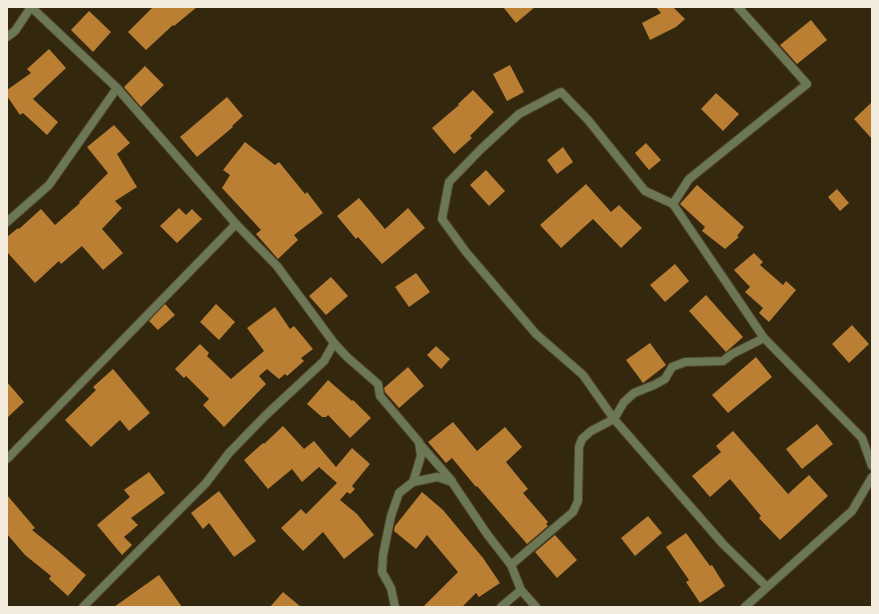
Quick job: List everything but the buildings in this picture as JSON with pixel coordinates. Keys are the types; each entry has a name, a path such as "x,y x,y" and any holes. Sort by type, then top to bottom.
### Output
{"street":[{"path":"7,37 15,31 31,7 117,88 236,224 277,266 334,343 347,357 378,384 380,396 452,482 487,534 511,565 521,590 536,607"},
{"path":"672,204 689,179 807,84 738,7"},
{"path":"7,222 49,185 117,88"},
{"path":"767,587 723,544 614,419 583,375 536,334 466,252 442,219 449,182 480,150 519,114 561,92 588,120 644,191 672,204 764,338 862,438 872,466"},
{"path":"7,459 236,224"},
{"path":"511,565 573,512 578,501 579,447 582,439 591,431 614,419 624,402 634,393 665,379 672,368 686,362 723,361 732,354 764,338"},
{"path":"83,607 206,484 229,453 266,415 324,361 334,343"},
{"path":"413,482 421,456 419,442"},
{"path":"395,607 391,588 382,572 383,556 391,516 399,493 413,482 437,477 452,482"},
{"path":"745,607 852,511 872,477"},
{"path":"501,607 521,590"}]}
